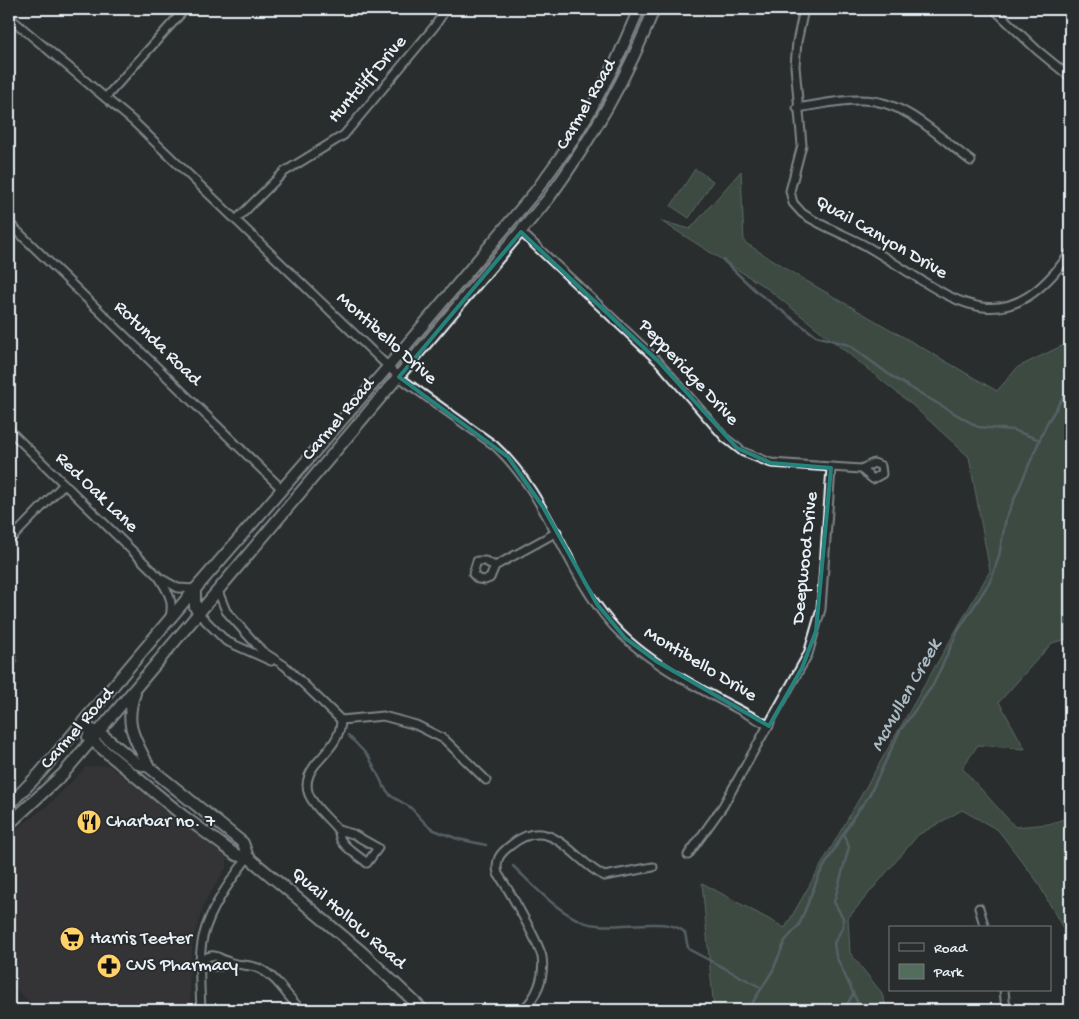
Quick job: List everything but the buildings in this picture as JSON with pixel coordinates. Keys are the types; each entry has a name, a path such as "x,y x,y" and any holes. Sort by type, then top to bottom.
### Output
{"main road":[{"name":"Carmel Road","path":"9,805 30,785 170,618 388,367 535,192 570,144 606,82 639,9"},
{"name":"Carmel Road","path":"9,824 53,785 99,732 548,199 592,136 633,61 654,9"},
{"path":"195,589 195,608 199,614"},
{"path":"136,688 130,711 131,733 149,768"},
{"name":"Quail Hollow Road","path":"80,726 99,732 138,764 149,768 244,842 248,856 362,952 423,1010"},
{"name":"Quail Hollow Road","path":"80,726 91,741 182,815 236,855 248,856"}],"street":[{"path":"106,97 185,9"},
{"name":"Huntcliff Drive","path":"236,220 284,172 344,135 434,27 446,9"},
{"name":"Quail Canyon Drive","path":"804,9 795,54 797,108 802,144 790,191 796,207 805,215 870,248 957,301 980,308 1001,308 1014,304 1038,289 1059,269 1070,253"},
{"path":"994,9 1037,50 1070,77"},
{"name":"Montibello Drive","path":"9,17 106,97 398,377 487,439 508,457 526,480 597,604 625,638 656,661 769,726"},
{"path":"797,108 850,100 883,102 906,112 971,161"},
{"name":"Rotunda Road","path":"9,223 282,489"},
{"name":"Pepperidge Drive","path":"521,232 658,360 725,438 737,448 757,459 771,463 861,469"},
{"name":"Red Oak Lane","path":"9,430 160,578 178,588 195,589"},
{"name":"Deepwood Drive","path":"688,855 723,806 769,726 802,668 816,631 821,609 831,468"},
{"path":"9,541 64,484"},
{"path":"495,566 557,532"},
{"name":"Red Oak Lane","path":"160,578 171,597 173,607 170,618"},
{"path":"218,591 226,611 262,651 285,666 341,720 383,716 416,725 444,739 486,780"},
{"path":"199,614 226,641 285,666"},
{"path":"9,648 12,661"},
{"path":"338,830 353,834 378,848 367,863 341,840 338,830 316,808 307,785 311,771 334,741 341,720"},
{"path":"522,1010 530,1003 539,986 542,955 498,874 496,864 500,854 521,838 546,835 563,843 604,876 653,867"},
{"path":"201,1010 201,960 204,935 218,902 248,856"},
{"path":"979,908 984,926"},
{"path":"201,960 210,955 221,956 229,962 259,968 270,975 302,1010"},
{"path":"201,960 210,966 222,966 229,962"},
{"path":"1004,992 1006,1010"}],"highlighted area":[{"path":"521,232 658,361 737,448 771,463 831,468 816,631 802,668 769,726 656,661 625,638 597,604 543,507 508,457 399,377"}],"shaded area":[{"path":"108,765 227,858 227,866 205,901 193,939 189,979 191,1010 39,1010 9,983 9,835 51,803 86,767"}],"green space":[{"path":"695,169 713,181 689,218 671,206"},
{"path":"741,171 744,242 796,275 997,391 1018,367 1070,342 1070,638 1052,643 999,702 1025,749 978,745 962,768 1015,827 1049,824 1070,817 1070,941 1037,881 998,830 962,810 918,835 848,918 850,953 881,992 888,1010 714,1010 702,883 785,928 990,571 969,457 910,403 768,289 661,221 690,229"}],"waterway":[{"path":"723,260 758,293 816,336 849,345 894,378 978,427 1013,430 1040,440"},
{"name":"McMullen Creek","path":"748,1010 773,970 785,941 799,925 819,875 854,816 869,796 900,731 933,685 959,629 991,580 999,556 1006,518 1047,423 1070,386"},
{"path":"348,735 369,757 384,787 391,796 410,807 426,824 434,830 458,839 486,845"},
{"path":"844,834 849,847 834,902 843,918 843,927 834,943 836,956 861,1010"},
{"path":"513,866 553,904 581,921 606,926 651,924 677,927 685,933 690,950 762,988"},
{"path":"844,1010 853,994"}],"place":[{"name":"Charbar no. 7","path":"89,822"},
{"name":"Harris Teeter","path":"72,939"},
{"name":"CVS Pharmacy","path":"109,966"}]}
